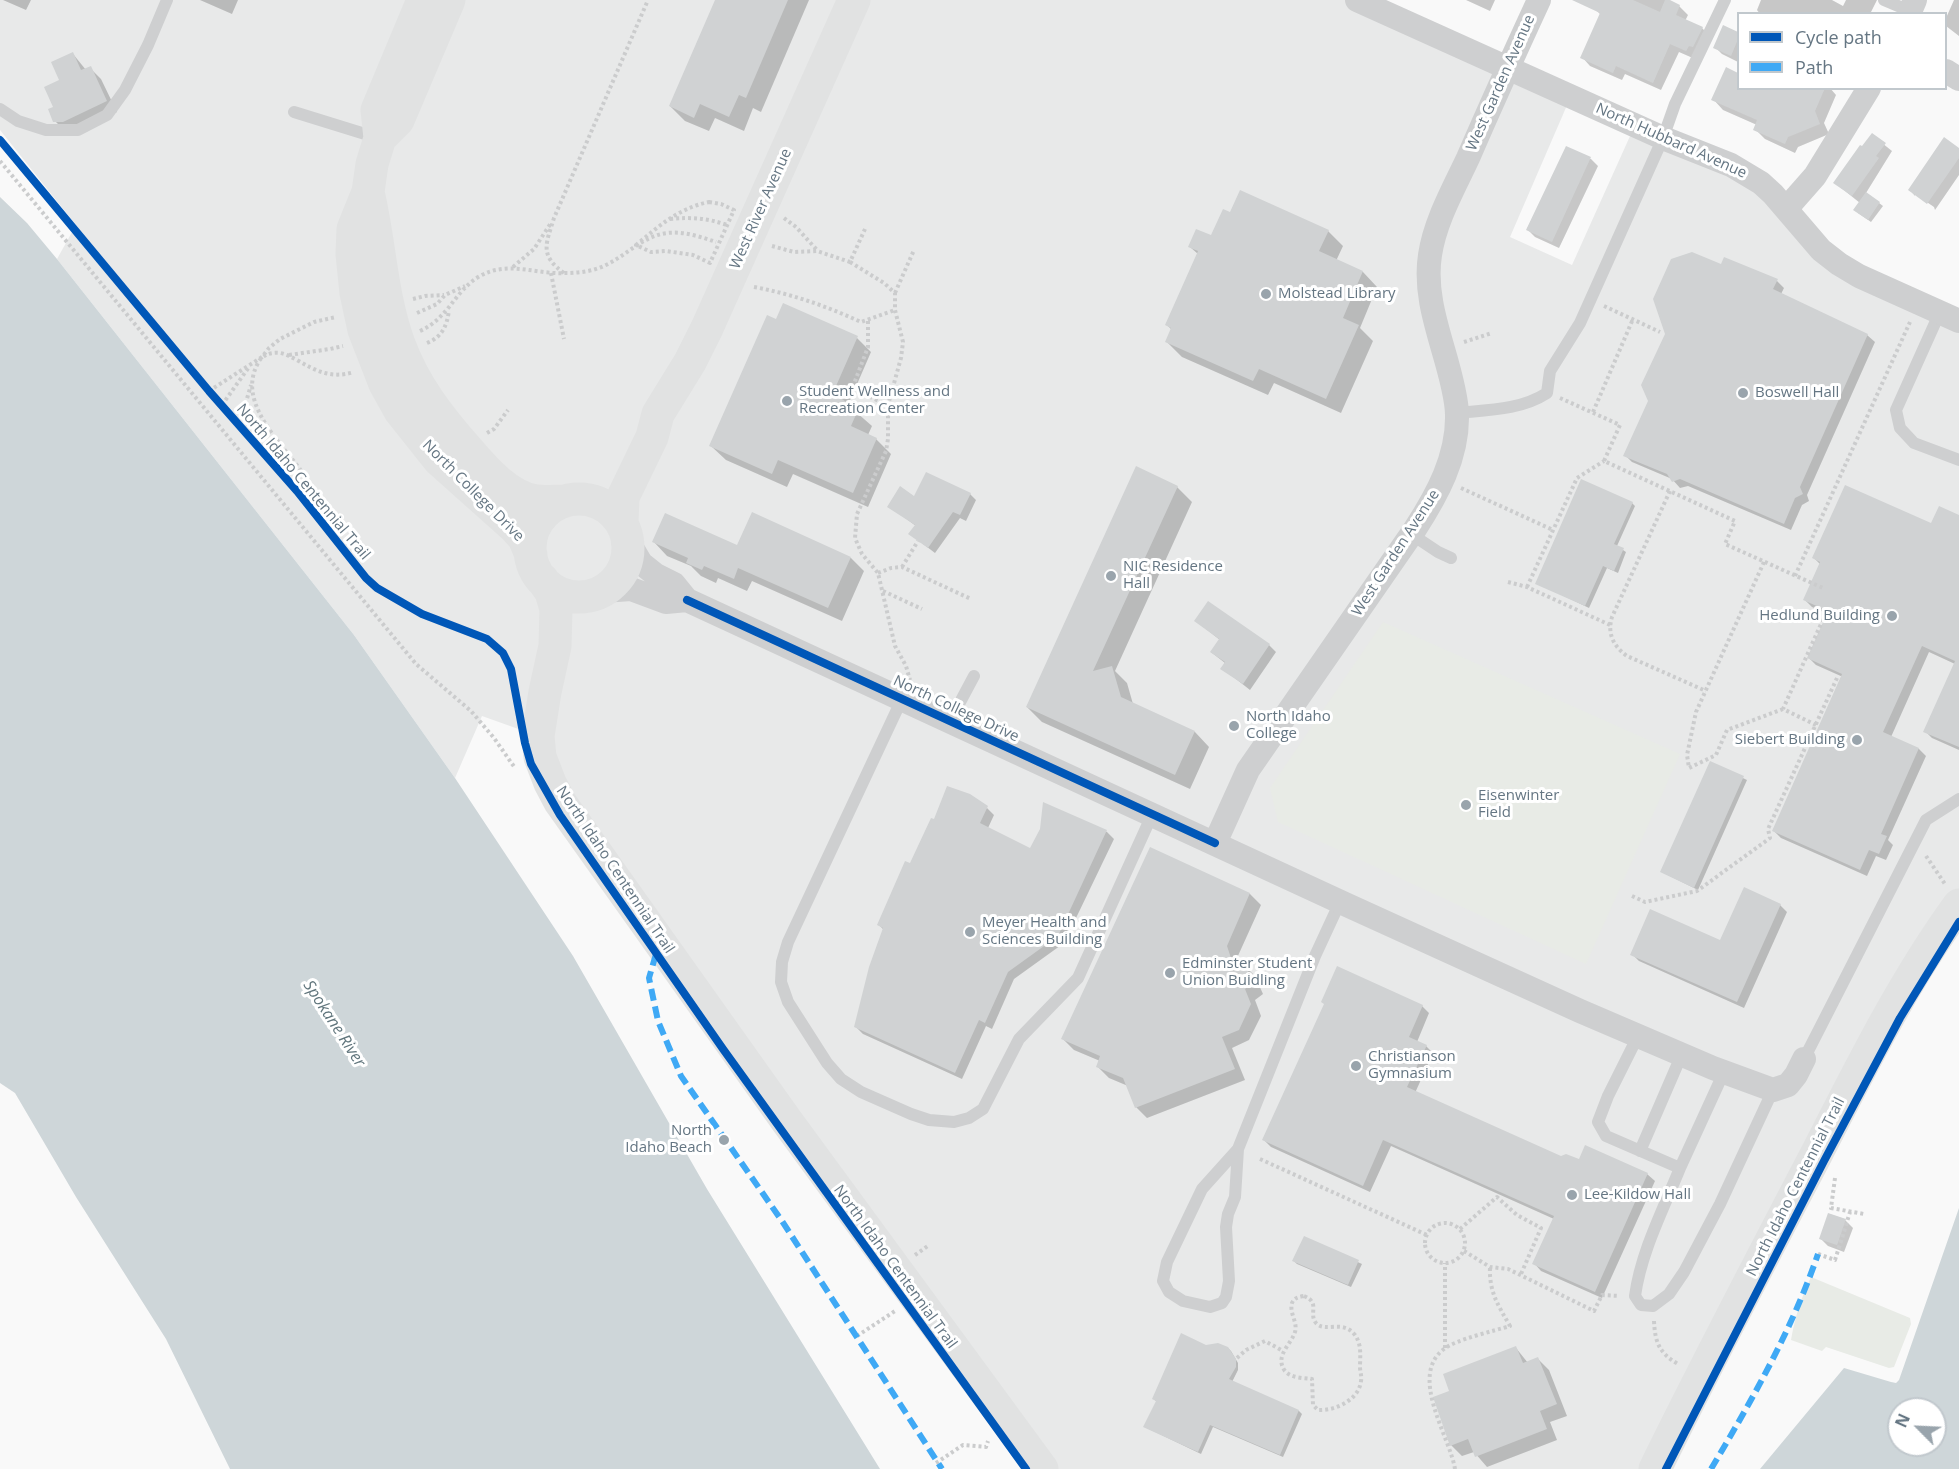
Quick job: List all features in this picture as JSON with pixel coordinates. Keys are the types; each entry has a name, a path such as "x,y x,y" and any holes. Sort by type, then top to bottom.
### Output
{"street":[{"name":"North College Drive","path":"423,0 376,110 380,138 372,164 368,192 353,228 352,254 356,293 363,330 400,411 422,441 524,538 536,567 551,592 556,609 555,646 538,736 540,757 550,783 560,802 786,1120 1042,1469"},
{"name":"North College Drive","path":"380,138 398,120 449,0"},
{"name":"West River Avenue","path":"624,528 623,497 652,437 658,414 690,362 707,328 854,0"},
{"name":"North Hubbard Avenue","path":"1357,0 1663,138 1731,165 1761,183 1821,250 1839,264 1859,276 1939,312"},
{"name":"West Garden Avenue","path":"1215,843 1248,770 1411,534 1443,480 1456,435 1457,413 1443,349 1432,313 1429,283 1430,254 1444,211 1539,0"},
{"path":"1786,209 1815,176 1868,90"},
{"name":"North College Drive","path":"368,192 377,229 382,274 398,342 410,370 429,403 478,461 502,484 518,495 534,501 570,500"},
{"name":"West River Avenue","path":"570,500 591,494 603,484 639,428 658,414"},
{"path":"570,500 591,500 603,504 614,512 624,528 628,548 627,561 622,573 603,591 590,596 577,597 564,594 551,588 536,567 531,541 534,528 552,507 570,500"},
{"name":"North College Drive","path":"624,528 641,563 656,575 674,584 687,600"},
{"name":"North College Drive","path":"603,591 631,589 666,602 687,600 906,690 950,721 1340,902 1638,1036 1773,1090"},
{"path":"1654,1469 1891,1012 1937,935 1959,905"},
{"path":"1773,1090 1788,1085 1804,1059"}],"lane":[{"path":"0,109 18,121 46,130 78,130 107,115 125,90 148,45 167,0"},
{"path":"1457,413 1517,406 1534,401 1547,393 1550,370 1580,323 1591,300 1663,138 1675,104 1725,0"},
{"path":"1884,0 1911,8"},
{"path":"294,112 380,138"},
{"path":"1939,312 1896,410 1900,428 1914,443 1959,460"},
{"path":"1411,534 1451,558"},
{"path":"950,721 974,676"},
{"path":"906,690 788,942 782,962 781,982 788,1002 827,1064 841,1079 861,1092 929,1120 954,1122 969,1118 983,1109 1019,1039 1078,978 1152,815"},
{"path":"1804,1059 1926,820 1959,799"},
{"path":"1238,1149 1202,1189 1167,1262 1164,1281 1169,1292 1183,1302 1210,1307 1222,1303 1226,1297 1229,1281 1226,1227 1228,1214 1235,1197 1238,1149 1315,956 1340,902"},
{"path":"1638,1036 1608,1096 1598,1122 1606,1136 1680,1168"},
{"path":"1640,1151 1682,1054"},
{"path":"1724,1072 1680,1168 1651,1239 1637,1282 1635,1296 1641,1305 1653,1306 1669,1294 1684,1272 1720,1204 1773,1090"}],"path":[{"path":"565,274 553,265 547,256 546,247 554,218 648,0"},
{"path":"0,161 416,664 471,711 498,743 516,770"},
{"path":"408,301 425,296 445,295 491,271 513,267 565,274 589,271 607,265 666,220 693,205 709,202 734,210 710,263 693,255 666,250 651,252 636,245"},
{"path":"513,267 534,249 554,218"},
{"path":"784,218 796,227 817,251"},
{"path":"636,245 668,233 700,237 719,243"},
{"path":"906,690 906,666 895,646 887,621 878,573 858,547 855,526 857,514 886,451 888,405 903,342 895,310 895,293 914,250"},
{"path":"850,262 884,283 895,293"},
{"path":"551,273 564,339"},
{"path":"417,333 439,321 468,285"},
{"path":"753,287 786,293 861,322 895,310"},
{"path":"411,315 437,304 445,295"},
{"path":"1591,300 1660,332"},
{"path":"422,345 441,334 447,325 449,309"},
{"path":"1795,576 1939,312"},
{"path":"236,421 246,402 257,364 269,348 280,339 314,322 339,316"},
{"path":"1593,412 1633,320"},
{"path":"868,321 868,346 852,389 888,405"},
{"path":"414,325 419,339"},
{"path":"1443,349 1492,333"},
{"path":"209,391 272,353 288,355 347,344"},
{"path":"288,355 328,375 342,375 355,371 353,362"},
{"path":"222,405 250,365"},
{"path":"253,380 253,396 257,410 304,475 305,480 297,491"},
{"path":"1527,587 1577,478 1604,461 1620,425 1547,393"},
{"path":"485,434 494,429 508,410"},
{"path":"1604,461 1735,521 1725,544 1823,588"},
{"path":"1443,480 1553,530"},
{"path":"1670,491 1610,625 1613,642 1627,656 1706,691"},
{"path":"902,567 918,542"},
{"path":"1764,562 1696,712 1687,755 1689,768 1716,755 1727,730 1783,709 1816,724"},
{"path":"878,573 902,567 971,599"},
{"path":"1508,582 1527,587 1610,625"},
{"path":"883,591 922,609"},
{"path":"1783,709 1824,615"},
{"path":"1632,896 1645,902 1697,891 1770,838 1768,829 1837,678"},
{"path":"1916,841 1940,877"},
{"path":"1260,1159 1427,1235"},
{"path":"1836,1168 1831,1208 1864,1214"},
{"path":"1460,1229 1497,1197 1517,1215 1541,1228 1521,1274"},
{"path":"1818,1254 1835,1260 1850,1212"},
{"path":"1446,1223 1460,1229 1464,1236 1464,1251 1453,1262 1445,1263 1431,1257 1426,1243 1427,1235 1432,1229 1446,1223"},
{"path":"913,1256 929,1245"},
{"path":"1464,1251 1491,1268 1508,1269 1521,1274 1594,1311 1602,1296 1635,1296"},
{"path":"1445,1263 1445,1348"},
{"path":"1455,1469 1453,1455 1447,1445 1429,1390 1432,1366 1445,1348 1510,1326 1498,1306 1490,1284 1491,1268"},
{"path":"1298,1297 1310,1298 1317,1324 1323,1327 1336,1325 1347,1328 1355,1335 1361,1354 1361,1383 1358,1390 1343,1404 1327,1410 1318,1410 1313,1405 1312,1379 1290,1376 1284,1370 1281,1361 1283,1351 1295,1332 1293,1301 1298,1297"},
{"path":"1653,1306 1655,1341 1671,1360"},
{"path":"857,1336 897,1310"},
{"path":"1238,1358 1245,1350 1265,1341 1283,1351"},
{"path":"936,1463 963,1445 987,1447 988,1440 984,1432"}],"shaded area":[{"name":"North Idaho College","path":"0,0 1357,0 1571,96 1510,237 1572,265 1635,125 1731,165 1821,250 1959,321 1959,905 1655,1469 1042,1469 560,802 538,736 482,716 455,778 354,635 57,259 76,225 0,130"},
{"name":"Eisenwinter Field","path":"1383,622 1680,754 1586,964 1278,822 1270,788"},
{"path":"1811,1277 1910,1318 1911,1324 1894,1367 1889,1368 1826,1347 1822,1351 1791,1340 1794,1323"}],"water":[{"name":"Spokane River","path":"0,197 27,223 57,259 354,635 455,778 573,956 707,1189 880,1469 230,1469 166,1339 76,1197 15,1093 0,1083"},
{"path":"1959,1208 1959,1469 1760,1469 1844,1368 1896,1383 1899,1380"}],"building":[{"path":"715,0 788,0 746,98 739,95 729,117 700,104 694,118 669,106"},
{"path":"1572,0 1633,0 1660,12 1665,0 1670,0 1680,5 1676,15 1703,27 1693,47 1689,46 1686,51 1670,44 1653,83 1616,66 1613,73 1580,58 1600,13"},
{"path":"1723,25 1737,32 1737,41 1731,56 1713,48"},
{"path":"73,52 81,70 91,66 107,101 63,122 53,122 48,109 53,107 44,87 59,80 51,62"},
{"path":"1726,67 1737,72 1737,90 1824,90 1815,111 1820,124 1788,137 1785,144 1753,130 1757,120 1711,100"},
{"path":"1872,133 1886,143 1876,156 1879,158 1852,196 1833,183 1860,145 1862,146"},
{"path":"1944,137 1959,148 1959,158 1927,204 1908,190"},
{"path":"1566,146 1591,157 1552,242 1526,230"},
{"name":"Molstead Library","path":"1240,190 1329,230 1319,251 1363,271 1343,318 1359,325 1326,399 1259,369 1253,381 1165,342 1171,328 1165,325 1198,251 1188,247 1196,229 1211,235 1223,209 1230,212"},
{"path":"1866,192 1880,202 1868,220 1853,210"},
{"name":"Boswell Hall","path":"1692,252 1721,264 1724,257 1778,279 1773,289 1868,334 1800,487 1803,494 1795,498 1784,524 1680,479 1672,482 1667,474 1623,456 1648,401 1641,385 1665,334 1653,299 1671,259"},
{"name":"Student Wellness and Recreation Center","path":"783,303 858,336 833,393 858,410 851,426 877,438 853,493 778,460 772,474 709,446 767,315 776,319"},
{"name":"NIC Residence Hall","path":"1136,466 1178,486 1093,671 1112,666 1121,697 1195,731 1175,775 1026,707"},
{"path":"926,472 971,493 960,515 953,512 928,548 908,534 915,525 887,507 900,486 914,496"},
{"path":"1581,479 1633,502 1614,544 1624,548 1614,571 1603,566 1585,606 1535,584"},
{"path":"1845,485 1931,523 1939,506 1959,515 1959,747 1923,732 1955,661 1922,646 1883,732 1919,748 1881,834 1887,836 1879,854 1869,850 1860,870 1772,831 1842,674 1807,658 1828,611 1803,600 1820,562 1812,558"},
{"path":"752,512 851,557 828,608 738,568 734,579 704,566 702,570 686,563 688,558 652,542 665,513 737,545"},
{"path":"1208,601 1270,644 1243,684 1220,669 1225,662 1210,652 1219,639 1194,621"},
{"path":"1710,761 1744,776 1694,888 1660,872"},
{"name":"Meyer Health and Sciences Building","path":"947,786 970,794 988,806 980,823 1030,848 1040,829 1043,802 1107,830 1058,936 1008,972 985,1023 979,1020 955,1073 854,1027 869,967 883,928 877,925 905,861 910,863 931,818 934,819"},
{"name":"Edminster Student Union Buidling","path":"1150,847 1250,893 1227,946 1233,964 1245,964 1253,983 1245,989 1251,1004 1239,1030 1222,1037 1235,1069 1135,1108 1123,1078 1096,1067 1100,1056 1061,1039"},
{"path":"1744,887 1781,904 1737,1002 1630,955 1650,909 1720,940"},
{"path":"1337,966 1423,1005 1409,1037 1427,1045 1407,1087 1561,1156 1566,1154 1579,1159 1585,1145 1648,1173 1595,1292 1532,1264 1554,1216 1383,1140 1363,1186 1262,1140 1324,1004 1321,1002"},
{"path":"1828,1213 1846,1219 1837,1245 1819,1239"},
{"path":"1304,1236 1359,1260 1348,1285 1292,1261"},
{"path":"1181,1333 1206,1345 1218,1343 1228,1347 1236,1359 1236,1367 1229,1379 1299,1410 1280,1455 1210,1425 1198,1452 1143,1427 1156,1401 1152,1399"},
{"path":"1516,1346 1523,1363 1538,1357 1557,1404 1540,1411 1547,1429 1475,1457 1468,1439 1450,1446 1433,1397 1449,1391 1443,1374"}],"marked path":[{"path":"656,954 649,978 658,1021 681,1076 782,1221 942,1469"},
{"path":"1711,1469 1784,1337 1818,1254"}],"cycle path":[{"name":"North Idaho Centennial Trail","path":"0,140 209,391 297,491 366,578 377,588 422,614 487,639 503,653 511,669 531,764 560,815 723,1049 1026,1469"},
{"path":"687,600 1215,843"},
{"name":"North Idaho Centennial Trail","path":"1666,1469 1900,1018 1959,922"}],"place":[{"name":"Molstead Library","path":"1266,294"},
{"name":"Boswell Hall","path":"1743,393"},
{"name":"Student Wellness and Recreation Center","path":"787,401"},
{"name":"NIC Residence Hall","path":"1111,576"},
{"name":"Hedlund Building","path":"1892,616"},
{"name":"North Idaho College","path":"1234,726"},
{"name":"Siebert Building","path":"1857,740"},
{"name":"Eisenwinter Field","path":"1466,805"},
{"name":"Meyer Health and Sciences Building","path":"970,932"},
{"name":"Edminster Student Union Buidling","path":"1170,973"},
{"name":"Christianson Gymnasium","path":"1356,1066"},
{"name":"North Idaho Beach","path":"724,1140"},
{"name":"Lee-Kildow Hall","path":"1572,1195"}]}
